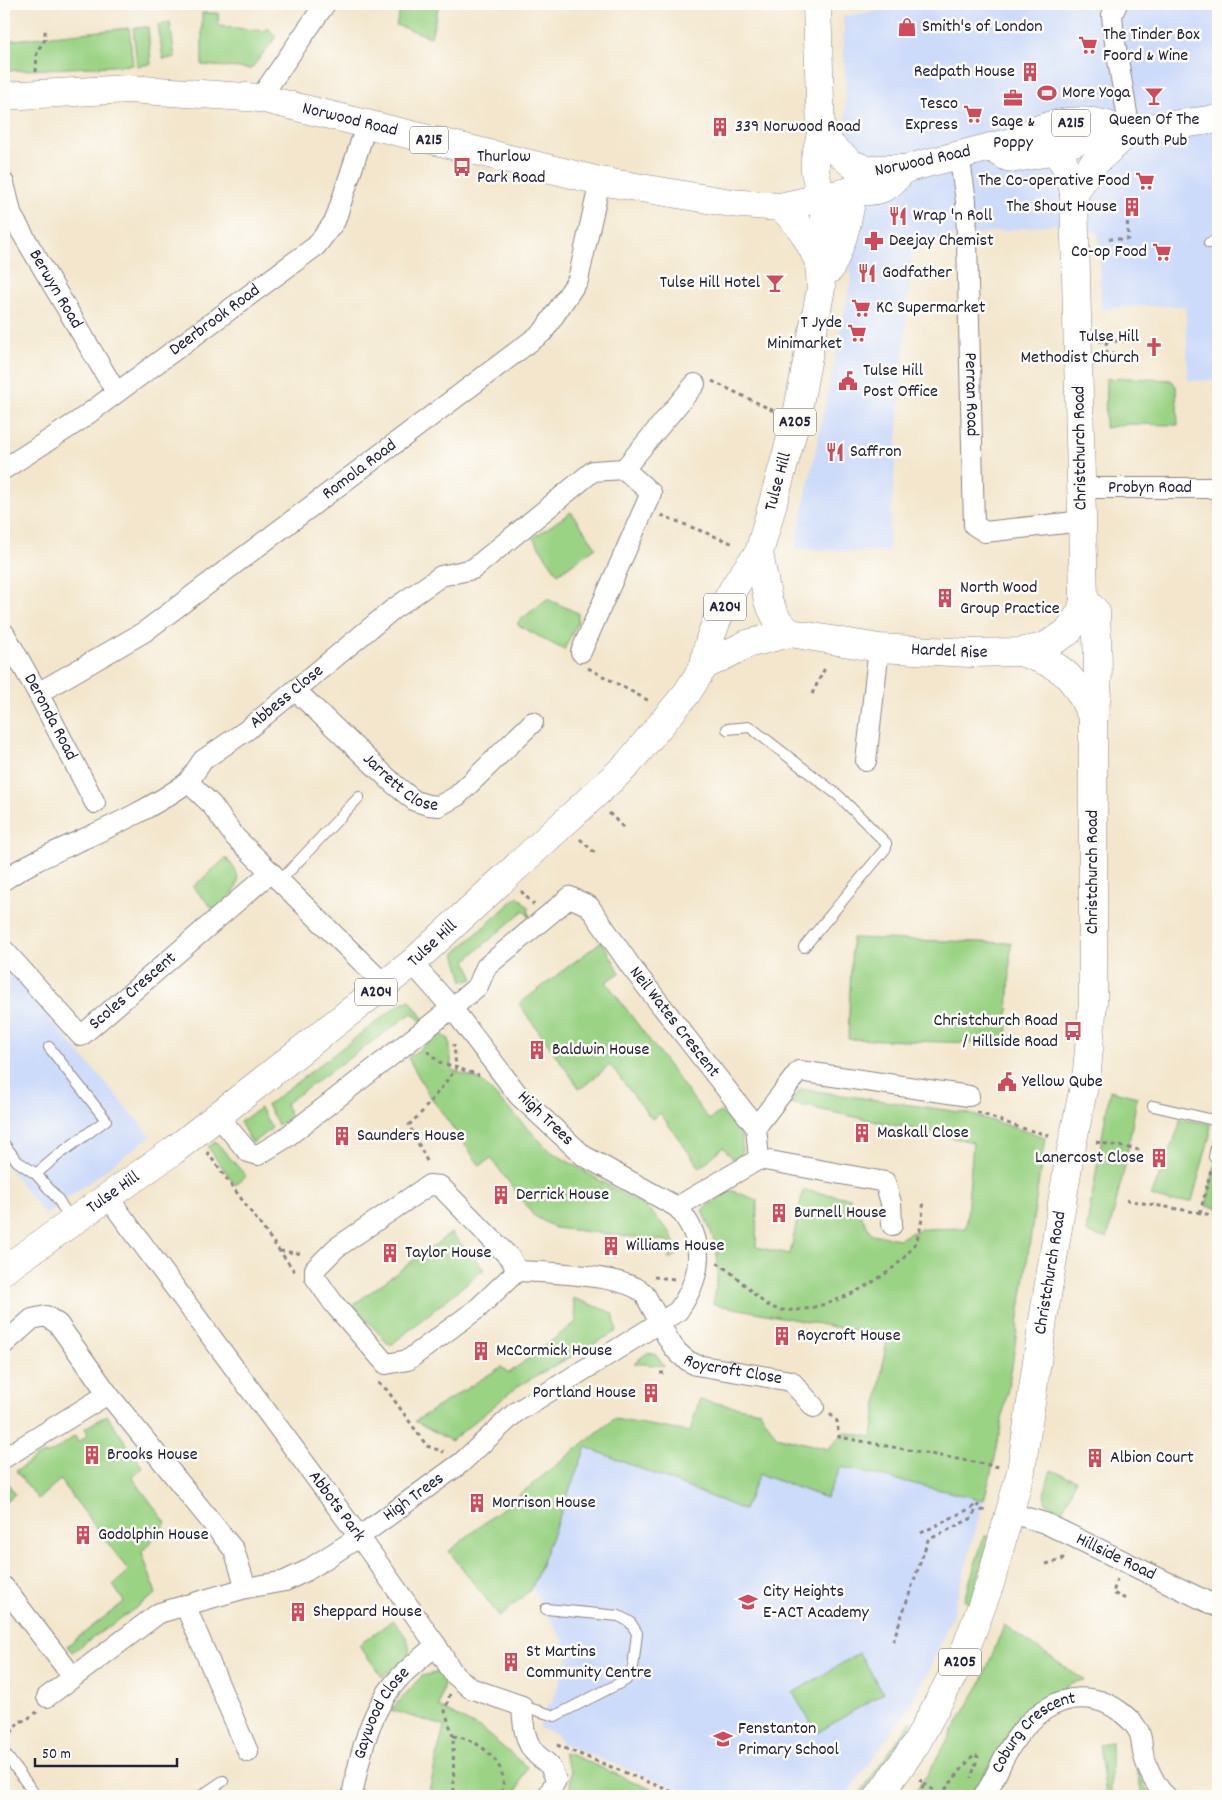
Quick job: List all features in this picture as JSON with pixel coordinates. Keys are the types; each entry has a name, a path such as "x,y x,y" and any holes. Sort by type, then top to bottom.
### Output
{"main road":[{"name":"A205","path":"817,4 821,134 815,171 820,198"},
{"name":"Norwood Road","path":"4,96 128,89 260,98 366,126 600,181 709,201 780,207 820,198 861,181 879,169 904,169 1003,144 1047,125 1099,123 1130,131 1218,119"},
{"path":"1051,150 1095,136 1130,131"},
{"name":"A215","path":"1074,194 1092,165 1130,131"},
{"path":"821,134 832,148 852,164 861,181"},
{"name":"Norwood Road","path":"1003,144 1040,144 1051,150"},
{"name":"Christchurch Road","path":"879,1796 916,1744 960,1661 982,1610 1001,1512 1021,1471 1069,1160 1087,1072 1093,1002 1092,719 1097,699 1096,612 1084,600 1074,194 1068,166 1051,150"},
{"name":"A205","path":"821,288 841,246 851,206 861,181"},
{"name":"Tulse Hill","path":"4,1270 218,1116 412,963 627,765 687,693 704,666 706,649 741,574 746,548 796,420 821,288 818,262 824,245 825,230 820,198"},
{"path":"780,207 808,237 818,262"},
{"name":"A205","path":"746,548 778,621 790,633"},
{"name":"A205","path":"1020,652 1044,647 1068,632 1081,612 1084,600"},
{"name":"Hardel Rise","path":"790,633 879,648 938,653 1020,652"},
{"name":"A204","path":"704,666 747,644 790,633"},
{"name":"Christchurch Road","path":"1020,652 1039,658 1073,680 1092,719"}],"street":[{"path":"260,98 325,4"},
{"path":"1117,4 1112,15 1114,36 1130,131"},
{"name":"Deerbrook Road","path":"4,469 76,422 316,246 335,221 366,126"},
{"name":"Perran Road","path":"959,154 966,201 974,525 985,532 1082,521"},
{"name":"Romola Road","path":"38,693 144,632 543,332 578,280 600,181"},
{"name":"Berwyn Road","path":"4,183 12,216 116,392"},
{"path":"581,652 651,493 624,469 695,384"},
{"name":"Abbess Close","path":"188,782 203,760 248,730 392,610 441,576 474,569 593,471 624,469"},
{"name":"Probyn Road","path":"1082,488 1218,488"},
{"name":"Deronda Road","path":"4,633 38,693 95,803"},
{"path":"866,761 879,648"},
{"name":"Jarrett Close","path":"295,690 404,793 428,806 439,806 457,796 533,722"},
{"path":"4,880 31,862 108,828 167,798 188,782 211,804 235,837 385,985"},
{"name":"Scoles Crescent","path":"4,950 81,1036 275,876"},
{"name":"Neil Wates Crescent","path":"452,1008 478,986 486,967 570,897 588,906 632,968 756,1127"},
{"name":"High Trees","path":"45,1703 73,1677 148,1619 159,1613 246,1588 285,1581 306,1571 359,1537 461,1463 515,1413 678,1311 693,1287 698,1266 693,1234 688,1220 677,1207 584,1156 518,1096 452,1008 412,963"},
{"path":"218,1116 248,1152 258,1155 284,1139 452,1008"},
{"path":"759,1159 756,1127 799,1072 968,1096"},
{"path":"677,1207 759,1159 884,1182 891,1203 892,1225"},
{"path":"517,1271 511,1259 440,1186 429,1185 336,1248 315,1269 314,1277 334,1304 386,1364 408,1360 477,1309 517,1271 549,1272 628,1284 643,1292 660,1322"},
{"name":"Abbots Park","path":"107,1196 359,1537 453,1672 470,1688 522,1706"},
{"path":"4,1344 32,1318 46,1316 58,1324 108,1394 234,1550 246,1588"},
{"name":"Roycroft Close","path":"660,1322 672,1347 683,1360 696,1365 791,1381 814,1407"},
{"path":"4,1458 108,1394"},
{"name":"Hillside Road","path":"1001,1512 1045,1523 1218,1607"},
{"path":"4,1587 73,1677"},
{"path":"185,1605 248,1752"},
{"name":"Gaywood Close","path":"352,1796 361,1748 377,1711 400,1677 436,1645"},
{"name":"Coburg Crescent","path":"983,1796 1009,1749 1029,1723 1049,1707 1073,1699 1102,1701 1131,1720 1140,1732 1144,1758 1166,1796"},
{"path":"522,1706 523,1726 528,1740 537,1755 546,1760 556,1780 548,1796"}],"lane":[{"path":"727,729 750,727 840,796 886,843 886,848 804,947"},
{"path":"275,876 359,797"},
{"path":"36,1174 106,1120 48,1047"},
{"path":"1153,1106 1218,1121"},
{"path":"1214,1157 1218,1138"},
{"path":"4,1144 17,1161 36,1174 57,1198 72,1221"},
{"path":"522,1706 555,1716 626,1680 633,1668 637,1633 630,1622 619,1616 546,1609"},
{"path":"4,1752 36,1796"},
{"path":"201,1796 223,1781"}],"path":[{"path":"36,65 37,51 45,40 44,30"},
{"path":"1109,238 1128,239 1128,213 1130,210 1138,210"},
{"path":"1097,340 1125,341"},
{"path":"1106,341 1107,354 1126,354"},
{"path":"695,384 699,374 773,410"},
{"path":"644,508 746,548"},
{"path":"581,652 581,665 653,703"},
{"path":"812,694 825,668"},
{"path":"603,806 624,828"},
{"path":"576,842 580,838 597,855"},
{"path":"427,1161 409,1125 422,1112 456,1069 454,1042"},
{"path":"426,1050 439,1062 484,1077"},
{"path":"968,1096 973,1110 1020,1128 1055,1137"},
{"path":"1093,1142 1140,1150"},
{"path":"1200,1213 1214,1157"},
{"path":"712,1262 732,1271 773,1308 795,1310 823,1306 874,1281 900,1260 915,1243 920,1229 924,1200"},
{"path":"1126,1200 1218,1216"},
{"path":"646,1276 678,1279"},
{"path":"660,1374 668,1373"},
{"path":"417,1432 427,1446 444,1452"},
{"path":"839,1436 996,1467"},
{"path":"978,1505 981,1510 1001,1512"},
{"path":"921,1533 978,1505"},
{"path":"893,1641 928,1540 972,1518 978,1505"},
{"path":"1124,1562 1113,1593 1128,1600"},
{"path":"454,1796 453,1736 445,1710 452,1689 460,1679"},
{"path":"4,1738 15,1729 18,1722 30,1718 45,1703"},
{"path":"453,1736 464,1737 478,1744 498,1764 502,1777 500,1796"},
{"path":"554,1744 683,1796"},
{"path":"924,1783 941,1796 974,1754 978,1757 970,1780"}],"shaded area":[{"path":"925,4 1201,4 1218,14 1218,380 1188,381 1186,306 1142,306 1101,309 1098,233 1055,224 913,242 888,552 795,549 851,281 843,16"},
{"path":"4,965 151,1136 45,1215 4,1162"},
{"name":"City Heights E-ACT Academy","path":"586,1447 744,1510 758,1474 826,1498 841,1467 984,1500 952,1616 928,1673 906,1712 846,1796 698,1796 562,1744 556,1734 539,1728 547,1705 552,1703 570,1652 532,1588"}],"green space":[{"path":"402,4 439,4 431,37 396,25"},
{"path":"202,13 218,13 219,26 264,31 268,28 276,37 251,69 202,65"},
{"path":"170,22 175,58 163,59 158,25"},
{"path":"148,27 151,64 137,66 133,28"},
{"path":"129,28 133,65 4,71 4,41"},
{"path":"1106,379 1171,380 1176,386 1178,425 1129,424 1105,428"},
{"path":"571,512 596,547 558,574 533,538"},
{"path":"547,599 578,613 578,621 564,650 518,625 518,622"},
{"path":"226,858 237,874 237,886 215,911 193,887"},
{"path":"518,896 528,907 530,918 524,910 466,960 474,979 463,981 455,953"},
{"path":"852,938 1011,943 1007,1044 848,1039"},
{"path":"602,941 620,973 606,982 709,1120 720,1112 737,1123 742,1140 742,1154 735,1161 723,1147 700,1168 660,1113 652,1119 610,1065 580,1089 519,1004"},
{"path":"410,1000 424,1020 421,1021 412,1013 285,1104 291,1117 278,1125 267,1105 400,1004"},
{"path":"440,1034 449,1039 452,1070 480,1080 550,1151 647,1208 670,1232 678,1254 669,1259 668,1241 555,1228 533,1215 491,1158 480,1166 428,1093 408,1058"},
{"path":"801,1089 966,1113 1045,1137 1012,1366 995,1458 984,1500 841,1467 826,1498 759,1474 744,1510 586,1447 532,1588 500,1617 449,1551 614,1419 690,1432 699,1400 760,1411 776,1436 828,1449 844,1432 872,1437 887,1337 713,1304 718,1266 716,1247 702,1210 730,1190 757,1200 756,1247 790,1254 803,1190 850,1198 872,1234 898,1239 920,1229 966,1228 973,1142 789,1103"},
{"path":"1110,1090 1137,1097 1125,1166 1107,1239 1086,1232"},
{"path":"260,1108 272,1128 252,1143 240,1122"},
{"path":"1180,1119 1210,1124 1210,1135 1192,1201 1170,1202 1151,1196 1179,1127"},
{"path":"216,1142 246,1176 235,1185 208,1147"},
{"path":"1218,1152 1218,1208 1206,1206"},
{"path":"451,1233 484,1269 390,1346 353,1305"},
{"path":"573,1298 613,1313 617,1331 518,1386 451,1441 415,1421 501,1367 509,1373 576,1322"},
{"path":"647,1353 655,1354 664,1366 634,1363"},
{"path":"107,1415 143,1468 132,1477 166,1523 142,1552 156,1594 72,1652 67,1646 124,1602 113,1585 129,1571 60,1480 38,1499 16,1471 38,1456 51,1453 75,1436 78,1442 88,1435 85,1428"},
{"path":"1051,1470 1076,1480 1061,1514 1055,1507 1046,1503 1044,1494"},
{"path":"4,1477 15,1494 4,1502"},
{"path":"984,1536 990,1537 970,1605 964,1600"},
{"path":"393,1620 408,1641 410,1651 409,1656 382,1677 359,1645"},
{"path":"1004,1625 1084,1680 1071,1683 1018,1718 971,1796 912,1796 927,1775 981,1683"},
{"path":"859,1653 883,1693 817,1733 793,1693"},
{"path":"439,1672 445,1679 439,1707 481,1729 527,1767 515,1796 428,1796 444,1726 391,1710 422,1676"},
{"path":"911,1721 913,1723 863,1796 858,1796"},
{"path":"1111,1742 1111,1796 1106,1796 1099,1744"},
{"path":"563,1753 667,1796 569,1796 571,1772"},
{"path":"1137,1769 1150,1796 1142,1796"}],"place":[{"name":"Smith's of London","path":"907,27"},
{"name":"The Tinder Box Foord & Wine","path":"1088,45"},
{"name":"Redpath House","path":"1030,72"},
{"name":"More Yoga","path":"1047,93"},
{"name":"Queen Of The South Pub","path":"1154,96"},
{"name":"Sage & Poppy","path":"1013,98"},
{"name":"Tesco Express","path":"973,114"},
{"name":"339 Norwood Road","path":"720,127"},
{"name":"Thurlow Park Road","path":"462,167"},
{"name":"The Co-operative Food","path":"1145,181"},
{"name":"The Shout House","path":"1132,207"},
{"name":"Wrap 'n Roll","path":"898,216"},
{"name":"Deejay Chemist","path":"874,241"},
{"name":"Co-op Food","path":"1162,252"},
{"name":"Godfather","path":"867,273"},
{"name":"Tulse Hill Hotel","path":"775,283"},
{"name":"KC Supermarket","path":"861,308"},
{"name":"T Jyde Minimarket","path":"857,333"},
{"name":"Tulse Hill Methodist Church","path":"1154,347"},
{"name":"Tulse Hill Post Office","path":"848,381"},
{"name":"Saffron","path":"835,452"},
{"name":"North Wood Group Practice","path":"945,598"},
{"name":"Christchurch Road / Hillside Road","path":"1073,1031"},
{"name":"Baldwin House","path":"537,1050"},
{"name":"Yellow Qube","path":"1007,1082"},
{"name":"Maskall Close","path":"862,1133"},
{"name":"Saunders House","path":"342,1136"},
{"name":"Lanercost Close","path":"1159,1158"},
{"name":"Derrick House","path":"501,1195"},
{"name":"Burnell House","path":"779,1213"},
{"name":"Williams House","path":"611,1246"},
{"name":"Taylor House","path":"390,1253"},
{"name":"Roycroft House","path":"782,1336"},
{"name":"McCormick House","path":"481,1351"},
{"name":"Portland House","path":"651,1393"},
{"name":"Brooks House","path":"92,1455"},
{"name":"Albion Court","path":"1095,1458"},
{"name":"Morrison House","path":"477,1503"},
{"name":"Godolphin House","path":"83,1535"},
{"name":"City Heights E-ACT Academy","path":"748,1602"},
{"name":"Sheppard House","path":"298,1612"},
{"name":"St Martins Community Centre","path":"511,1662"},
{"name":"Fenstanton Primary School","path":"723,1739"}]}
